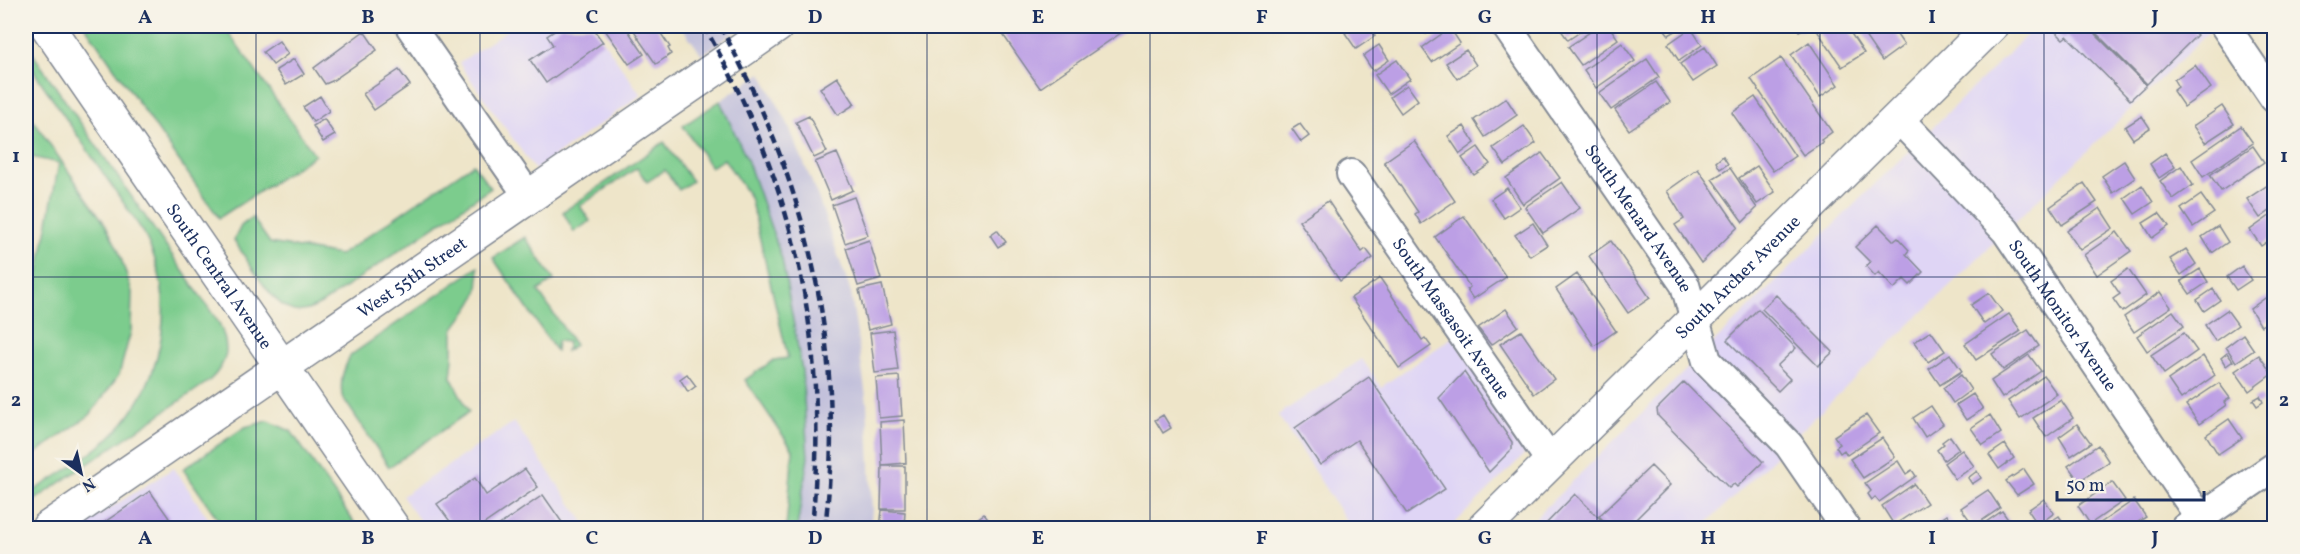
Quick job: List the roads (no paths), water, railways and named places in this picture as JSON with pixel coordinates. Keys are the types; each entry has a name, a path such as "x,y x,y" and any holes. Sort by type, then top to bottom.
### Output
{"main road":[{"name":"South Central Avenue","path":"47,26 393,528"},
{"name":"West 55th Street","path":"48,528 777,26"},
{"name":"South Archer Avenue","path":"1484,528 1991,26"}],"street":[{"path":"410,26 529,197"},
{"name":"South Menard Avenue","path":"1506,26 1685,285 1707,361 1789,445 1846,528"},
{"path":"2225,26 2274,98"},
{"name":"South Monitor Avenue","path":"1898,118 2006,231 2197,525"},
{"name":"South Massasoit Avenue","path":"1351,174 1551,462"},
{"path":"2197,525 2274,466"}],"railway":[{"path":"704,26 736,86 762,147 784,207 799,268 810,330 815,394 816,460 812,528"},
{"path":"720,26 750,85 776,145 797,206 813,268 824,331 830,396 830,461 825,528"}]}
